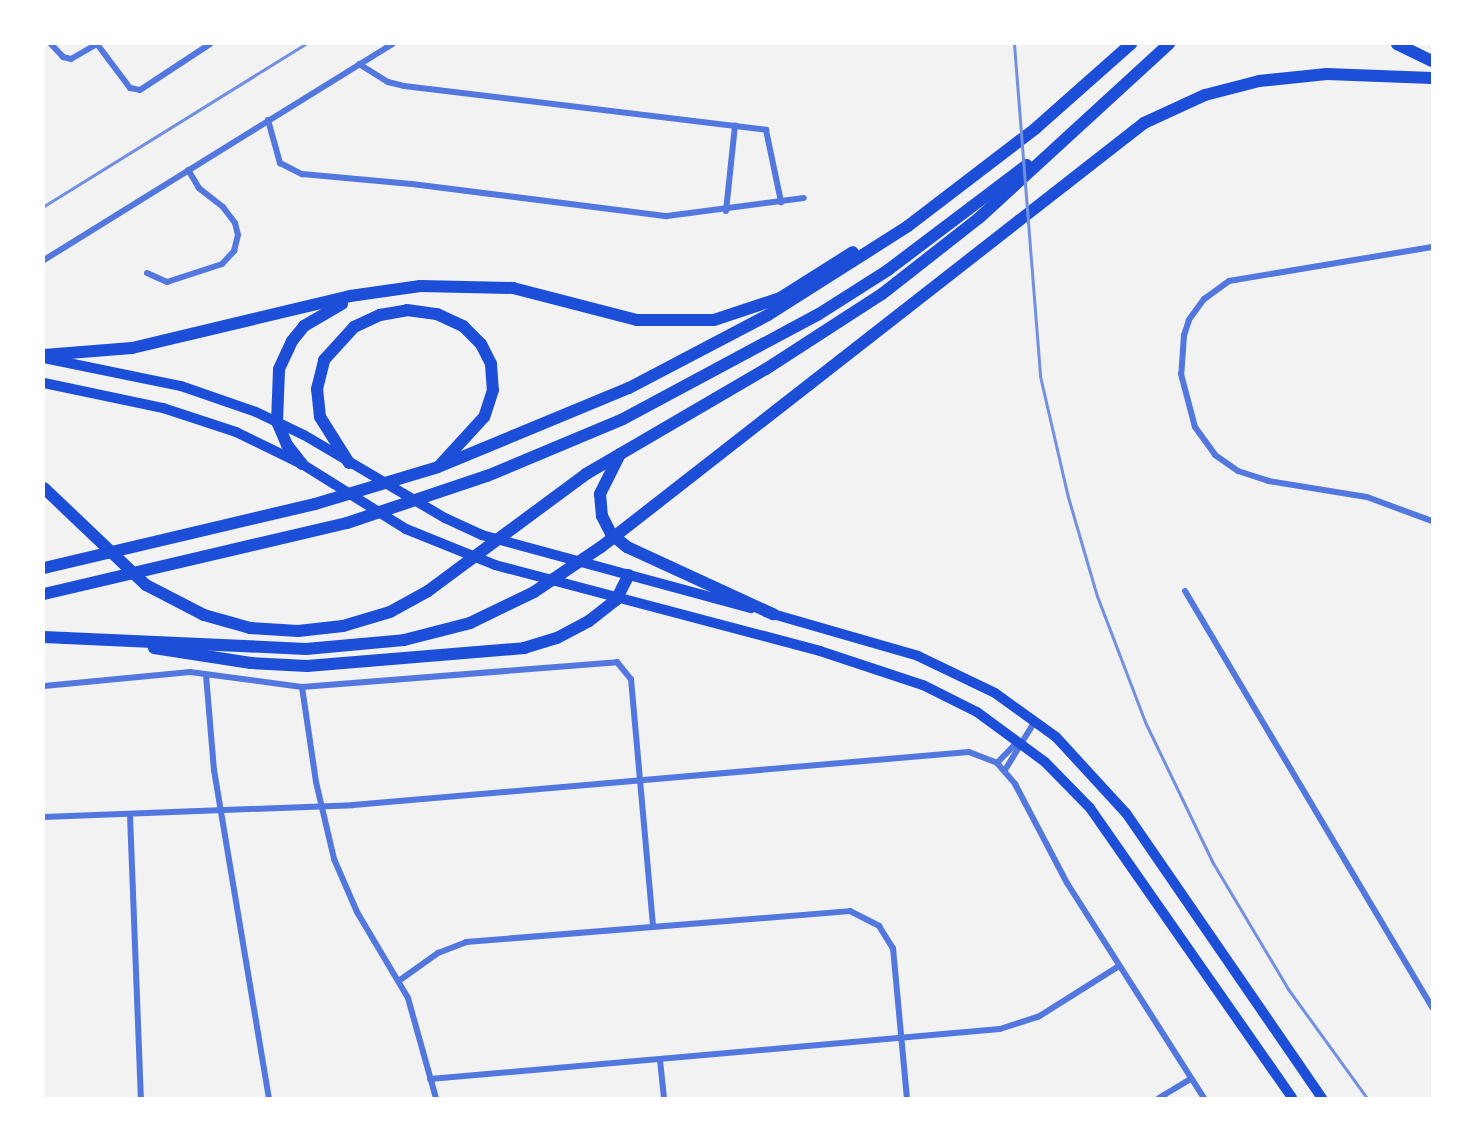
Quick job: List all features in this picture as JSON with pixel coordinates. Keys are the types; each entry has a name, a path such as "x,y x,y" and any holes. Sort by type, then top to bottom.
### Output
{"highway":[{"path":"1063,105 1125,44"},
{"path":"44,568 167,542 315,504 438,467 565,418 692,357 812,289 957,189 1063,105 1131,44"},
{"path":"44,488 146,585 175,602 227,623 298,631 343,626 390,612 447,576 623,450 812,340 882,294 979,218 1169,44"},
{"path":"1397,44 1432,61"},
{"path":"44,637 277,649 354,647 439,633 491,614 534,592 601,547 1144,123 1205,95 1292,76 1432,78"},
{"path":"44,594 179,565 347,523 454,488 623,419 754,352 888,270 1080,124"},
{"path":"44,356 132,348 379,291 481,285 544,294 637,320 714,320 780,298 957,189"},
{"path":"302,464 287,445 277,422 276,384 292,341 317,315 379,291"},
{"path":"349,463 320,417 317,389 324,360 354,327 380,315 407,310 437,314 463,326 481,344 491,364 493,390 484,417 438,467"},
{"path":"623,450 600,494 602,516 611,534 627,547 773,614"},
{"path":"115,640 251,663 329,665 464,656 537,646 590,621 616,600 629,575"}],"main road":[{"path":"44,356 181,386 277,422 445,518 482,535 918,656 994,693 1036,721 1074,754 1126,813 1322,1098"},
{"path":"44,383 196,418 260,441 433,542 495,565 616,600 820,651 912,681 977,712 1020,742 1071,787 1112,835 1292,1098"}],"street":[{"path":"51,44 63,57 71,59 97,44 130,88 140,90 210,44"},
{"path":"44,260 393,44"},
{"path":"359,63 384,80 404,86 766,130 781,202"},
{"path":"268,120 276,156 294,173 412,184 638,214 726,211 804,198"},
{"path":"726,211 735,125"},
{"path":"147,273 167,282 222,264 234,251 238,235 235,223 224,207 199,188 188,170"},
{"path":"1432,247 1229,281 1204,299 1190,320 1184,335 1181,374 1195,427 1215,454 1238,471 1268,481 1367,497 1432,521"},
{"path":"1185,591 1432,1007"},
{"path":"44,686 190,672 302,687 610,661 624,666 632,685 653,926"},
{"path":"206,675 210,734 221,811 269,1098"},
{"path":"302,687 321,806 344,886 400,980 435,1098"},
{"path":"1005,770 1020,751 1020,742 1036,721"},
{"path":"997,763 1013,743 1020,742"},
{"path":"44,818 321,806 959,751 997,763 1005,770 1067,883 1204,1098"},
{"path":"130,815 141,1098"},
{"path":"400,980 438,953 466,942 838,909 861,914 879,926 893,948 907,1098"},
{"path":"430,1079 902,1038 1021,1024 1119,966"},
{"path":"660,1060 664,1098"},
{"path":"1159,1098 1191,1078"}],"railway":[{"path":"44,206 305,44"},
{"path":"1014,44 1040,376 1068,497 1097,596 1146,724 1213,863 1288,989 1367,1098"}]}
